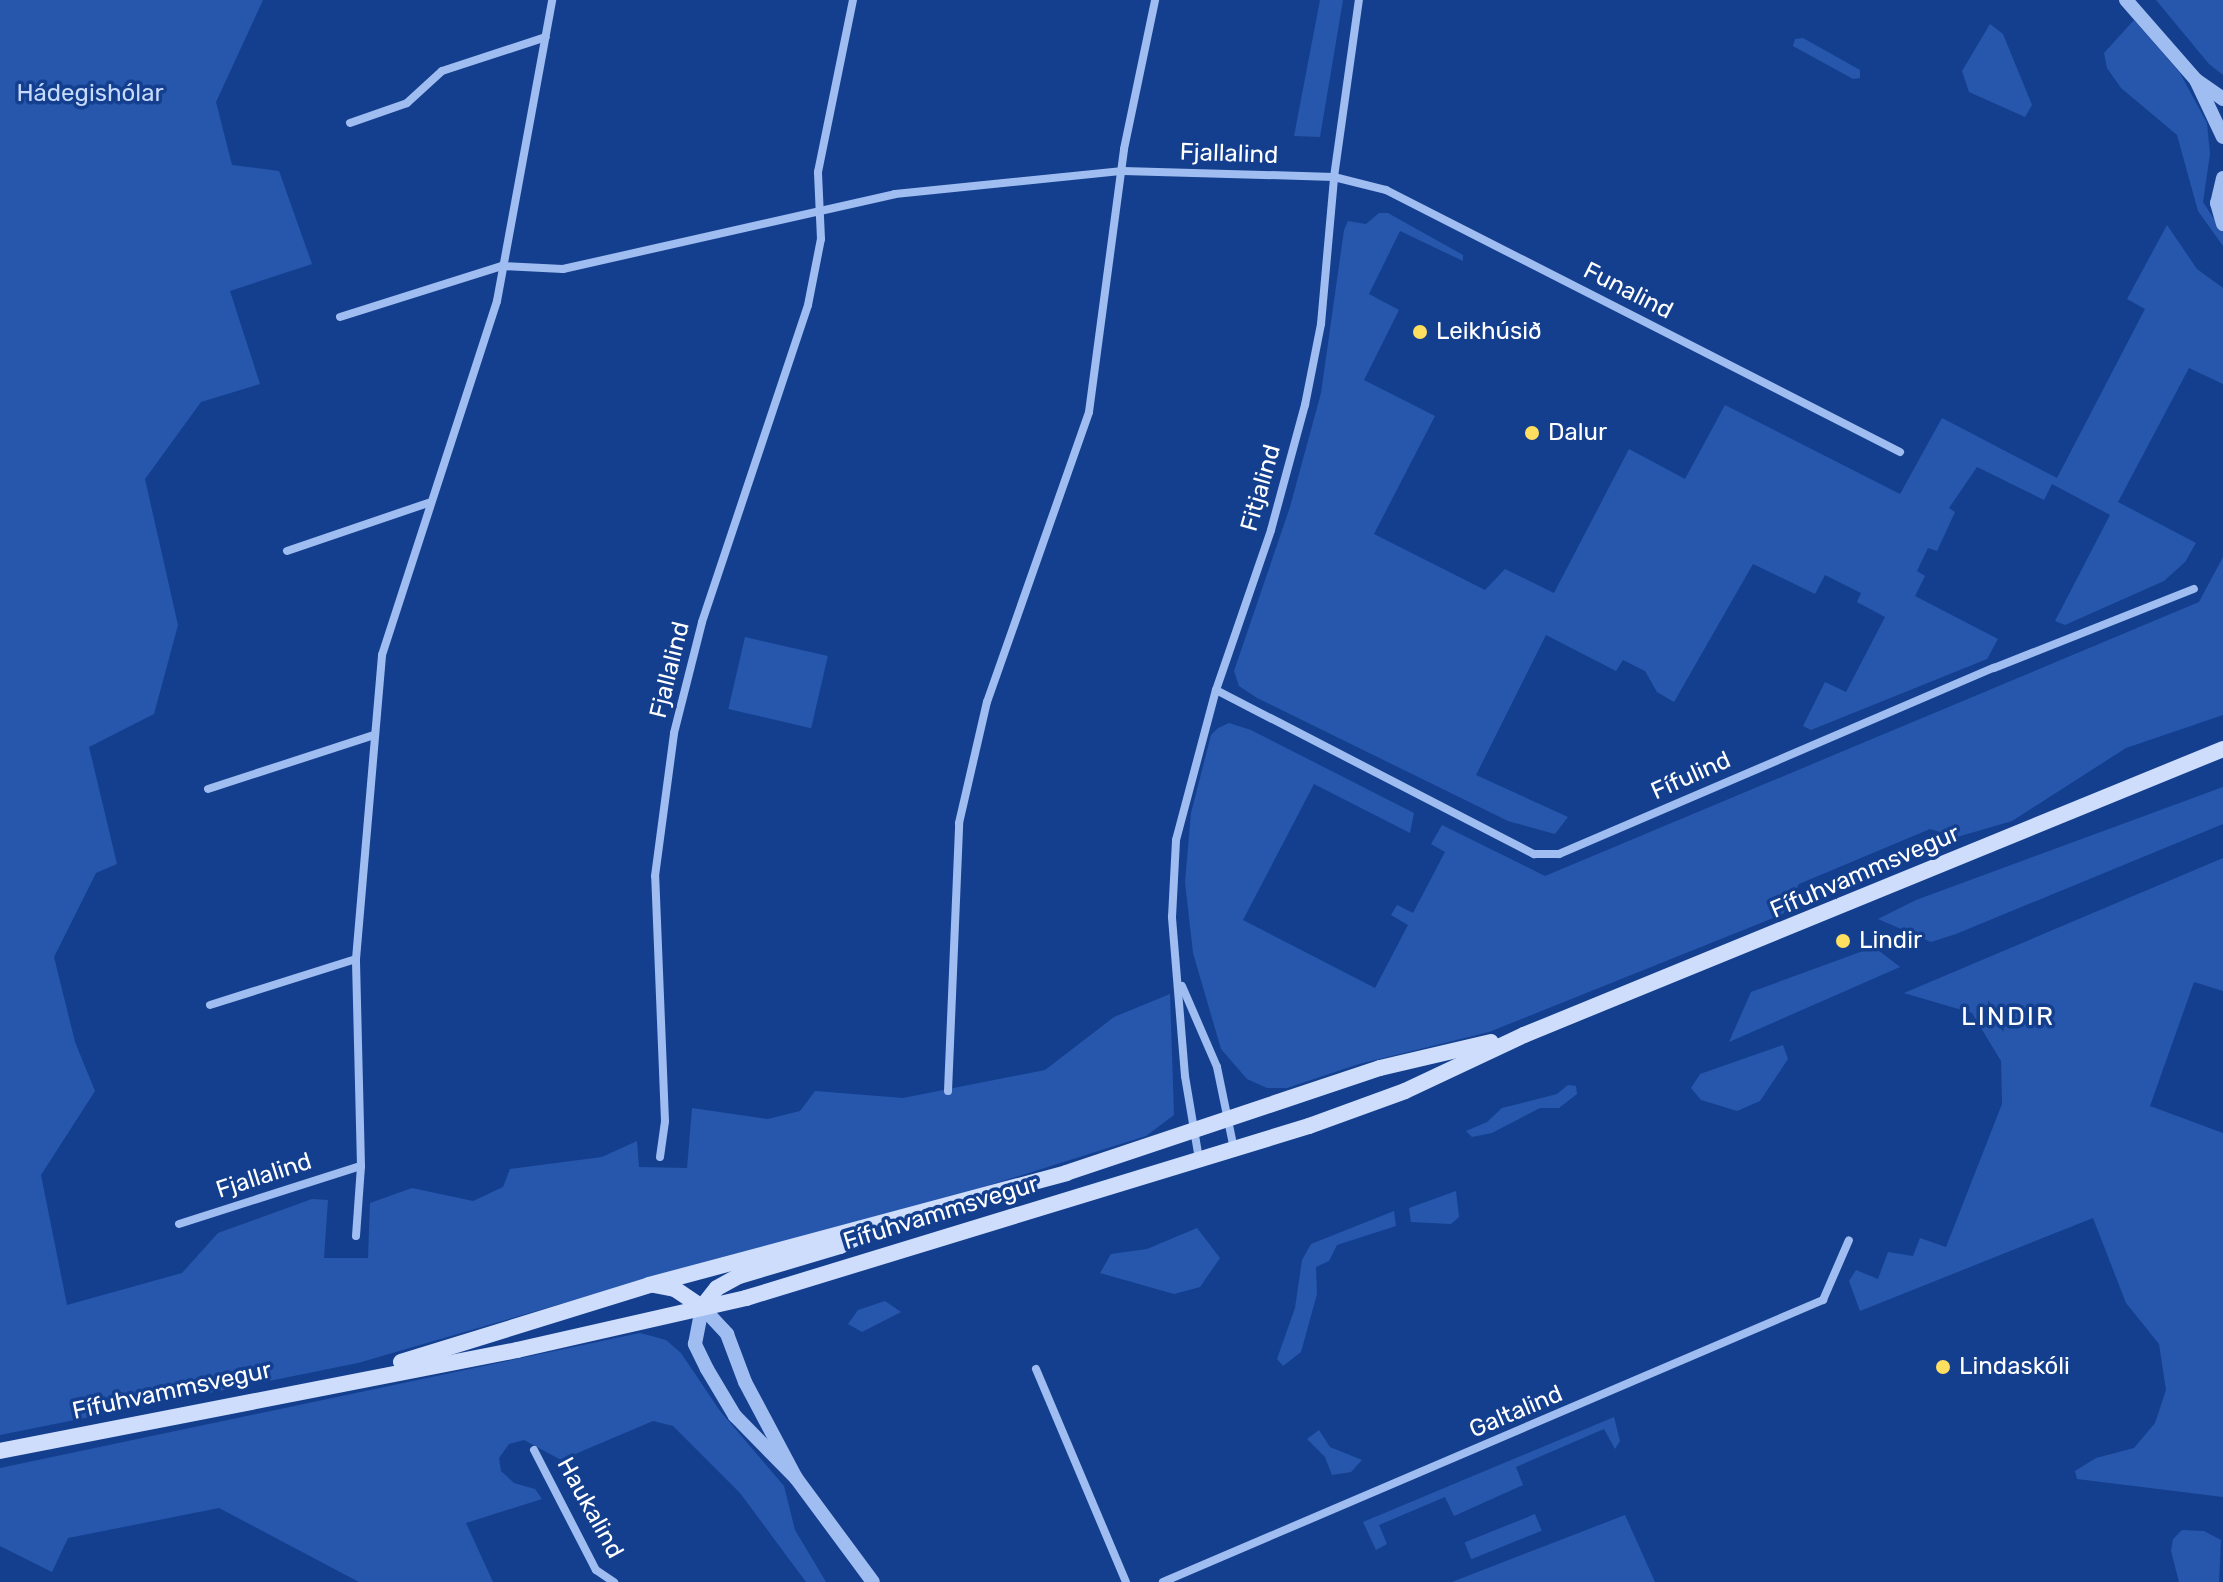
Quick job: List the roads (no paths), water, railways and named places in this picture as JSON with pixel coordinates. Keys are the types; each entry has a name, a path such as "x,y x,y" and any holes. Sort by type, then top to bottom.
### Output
{"main road":[{"name":"Fífuhvammsvegur","path":"0,1451 353,1379 517,1350 702,1307 1234,1149 1405,1091 1524,1035 2223,749"},
{"name":"Fífuhvammsvegur","path":"353,1379 649,1285 1066,1173 1380,1068 1524,1035"},
{"path":"649,1285 675,1289 702,1307 717,1288 739,1276 840,1246 880,1224"}],"street":[{"path":"356,1236 361,1166 356,959 382,655 428,503 485,347 552,0"},
{"name":"Fjallalind","path":"660,1157 665,1121 655,876 674,733 698,634 808,305 821,239 818,172 853,0"},
{"path":"948,1091 959,823 987,702 1089,412 1123,171 1155,0"},
{"name":"Fitjalind","path":"1199,1159 1172,917 1175,853 1216,690 1271,530 1305,405 1321,324 1334,177 1359,0"},
{"path":"2126,0 2196,80 2223,99"},
{"path":"350,123 407,103 442,71 546,37"},
{"path":"2196,80 2223,137"},
{"name":"Fjallalind","path":"340,317 502,266 563,269 895,194 1123,171 1334,177"},
{"name":"Funalind","path":"1334,177 1386,190 1900,452"},
{"path":"2223,178 2217,203 2223,224"},
{"path":"287,551 428,503"},
{"name":"Fífulind","path":"1216,690 1534,854 1559,854 1994,668 2194,589"},
{"path":"208,789 374,735"},
{"path":"210,1005 356,959"},
{"name":"Fitjalind","path":"1179,978 1217,1067 1234,1149"},
{"name":"Fjallalind","path":"179,1224 361,1166"},
{"name":"Galtalind","path":"1163,1582 1823,1300 1849,1240"},
{"path":"702,1307 727,1334 745,1382 796,1478"},
{"path":"702,1307 695,1344 735,1416 796,1478 873,1582"},
{"path":"1036,1369 1126,1582"},
{"name":"Haukalind","path":"534,1450 596,1570 614,1582"}],"place":[{"name":"Leikhúsið","path":"1420,332"},
{"name":"Dalur","path":"1532,433"},
{"name":"Lindir","path":"1843,941"},
{"name":"Lindaskóli","path":"1943,1367"}],"district":[{"name":"LINDIR","path":"2008,1017"}],"park label":[{"name":"Hádegishólar","path":"90,94"}]}
